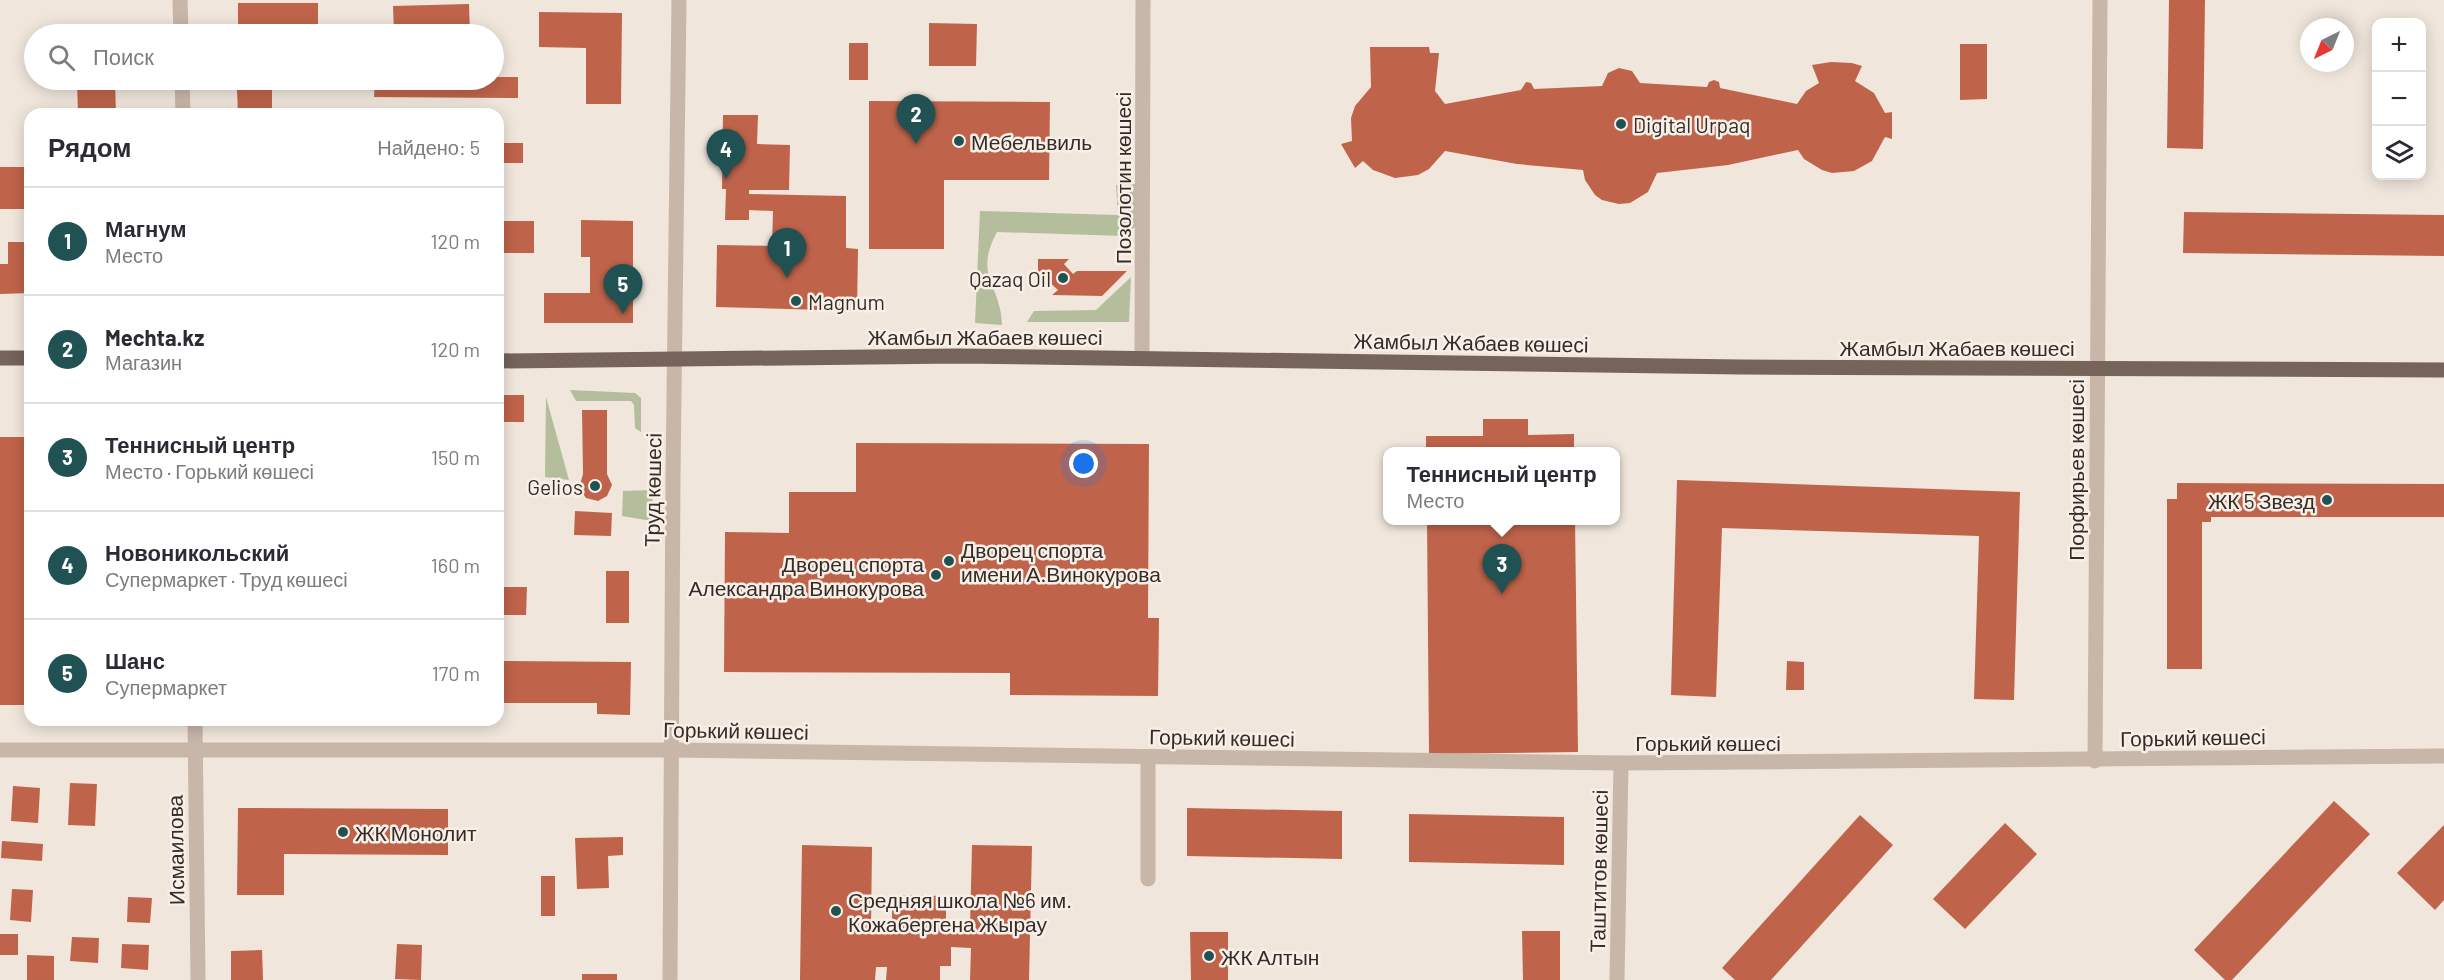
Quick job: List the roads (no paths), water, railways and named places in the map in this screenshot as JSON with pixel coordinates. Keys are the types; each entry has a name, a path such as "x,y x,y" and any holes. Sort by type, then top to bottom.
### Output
{"main road":[{"name":"Жамбыл Жабаев көшесі","path":"504,361 676,357 1142,357 1741,367 2444,370"},
{"path":"0,358 24,358"}],"street":[{"path":"180,0 181,24"},
{"name":"Труд көшесі","path":"670,980 680,0"},
{"name":"Позолотин көшесі","path":"1142,357 1143,0"},
{"name":"Порфирьев көшесі","path":"2095,761 2100,0"},
{"path":"182,90 183,108"},
{"name":"Исмаилова","path":"195,726 198,980"},
{"name":"Горький көшесі","path":"0,750 671,750 1621,763 2095,761 2234,756 2444,756"},
{"path":"1148,757 1148,879"},
{"name":"Таштитов көшесі","path":"1617,980 1621,763"}],"place":[{"name":"Digital Urpaq","path":"1621,124"},
{"name":"Мебельвиль","path":"959,141"},
{"name":"Mechta.kz","path":"916,144"},
{"name":"Новоникольский","path":"726,179"},
{"name":"Магнум","path":"787,278"},
{"name":"Qazaq Oil","path":"1063,278"},
{"name":"Magnum","path":"796,301"},
{"name":"Шанс","path":"623,314"},
{"name":"Gelios","path":"595,486"},
{"name":"ЖК 5 Звезд","path":"2327,500"},
{"name":"Дворец спорта имени А.Винокурова","path":"949,561"},
{"name":"Дворец спорта Александра Винокурова","path":"936,575"},
{"name":"Теннисный центр","path":"1502,594"},
{"name":"ЖК Монолит","path":"343,832"},
{"name":"Средняя школа №6 им. Кожабергена Жырау","path":"836,911"},
{"name":"ЖК Алтын","path":"1209,956"}]}
